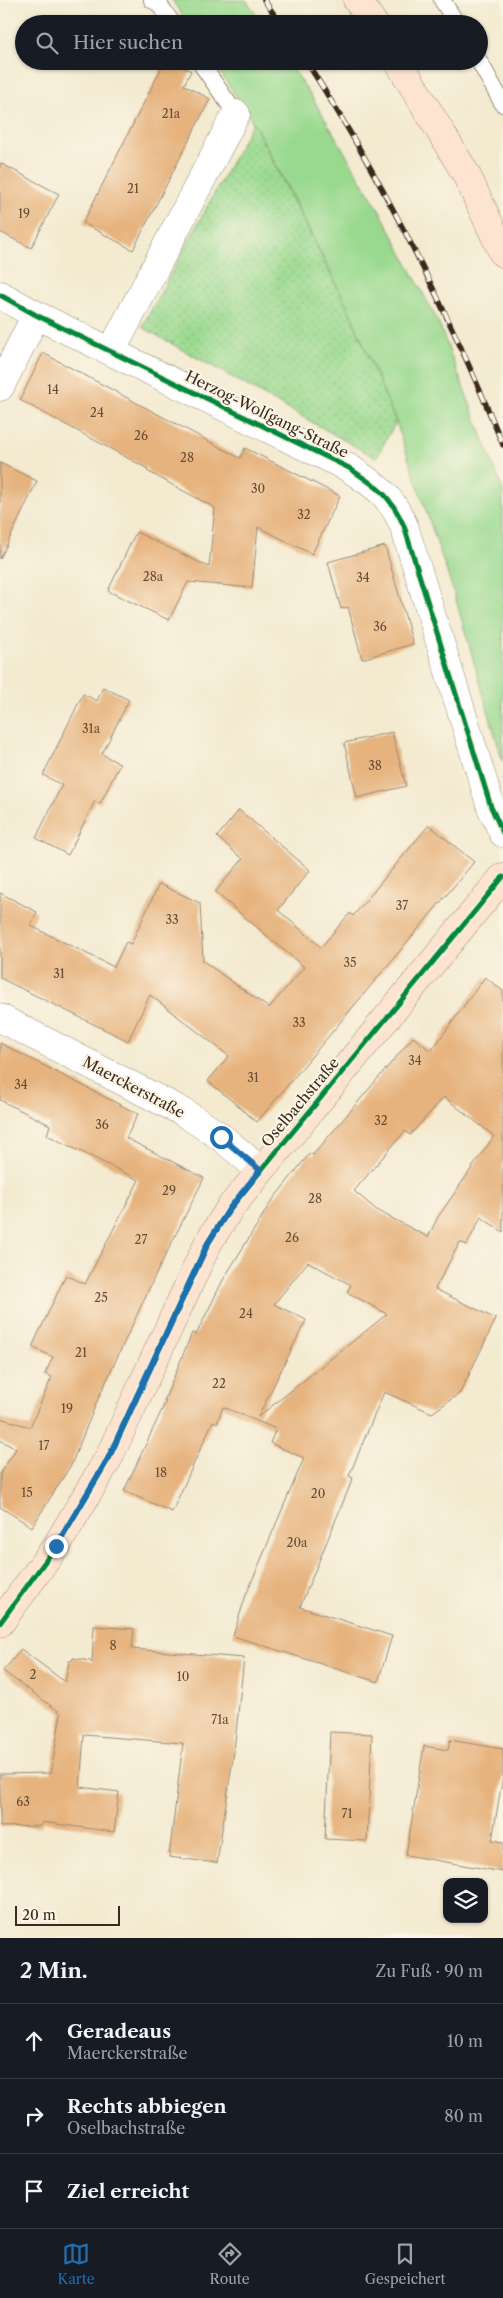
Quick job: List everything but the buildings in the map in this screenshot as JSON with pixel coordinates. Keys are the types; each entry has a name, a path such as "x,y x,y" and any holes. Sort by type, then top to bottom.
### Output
{"street":[{"path":"357,0 368,15"},
{"path":"403,70 466,174 503,253"},
{"path":"112,350 236,114"},
{"name":"Herzog-Wolfgang-Straße","path":"0,295 36,315 112,350 349,468 381,490 394,505 404,526 491,807 503,833"},
{"path":"0,387 36,315"},
{"name":"Oselbachstraße","path":"5,1607 56,1546 108,1459 208,1243 230,1208 503,877"},
{"name":"Maerckerstraße","path":"0,1018 183,1112 221,1137 260,1170"}],"lane":[{"path":"152,0 158,3 167,15"},
{"path":"442,0 451,15"},
{"path":"205,70 236,114"},
{"path":"484,70 503,104"}],"green space":[{"path":"172,0 246,0 257,15 182,15"},
{"path":"219,70 294,70 382,215 439,324 503,490 503,762 453,590 396,422 348,308 253,122"},
{"path":"253,122 348,308 396,422 376,458 142,327"}],"railway":[{"path":"264,0 275,15"},
{"path":"312,70 335,107 414,248 460,346 503,445"}],"cycle path":[{"path":"0,295 36,315 349,468 375,486 388,498 404,526 491,807 503,833"},
{"path":"0,1623 57,1545 108,1459 208,1243 230,1208 503,877"}],"route":[{"path":"56,1546 108,1459 208,1243 230,1208 260,1170 221,1137"}]}
